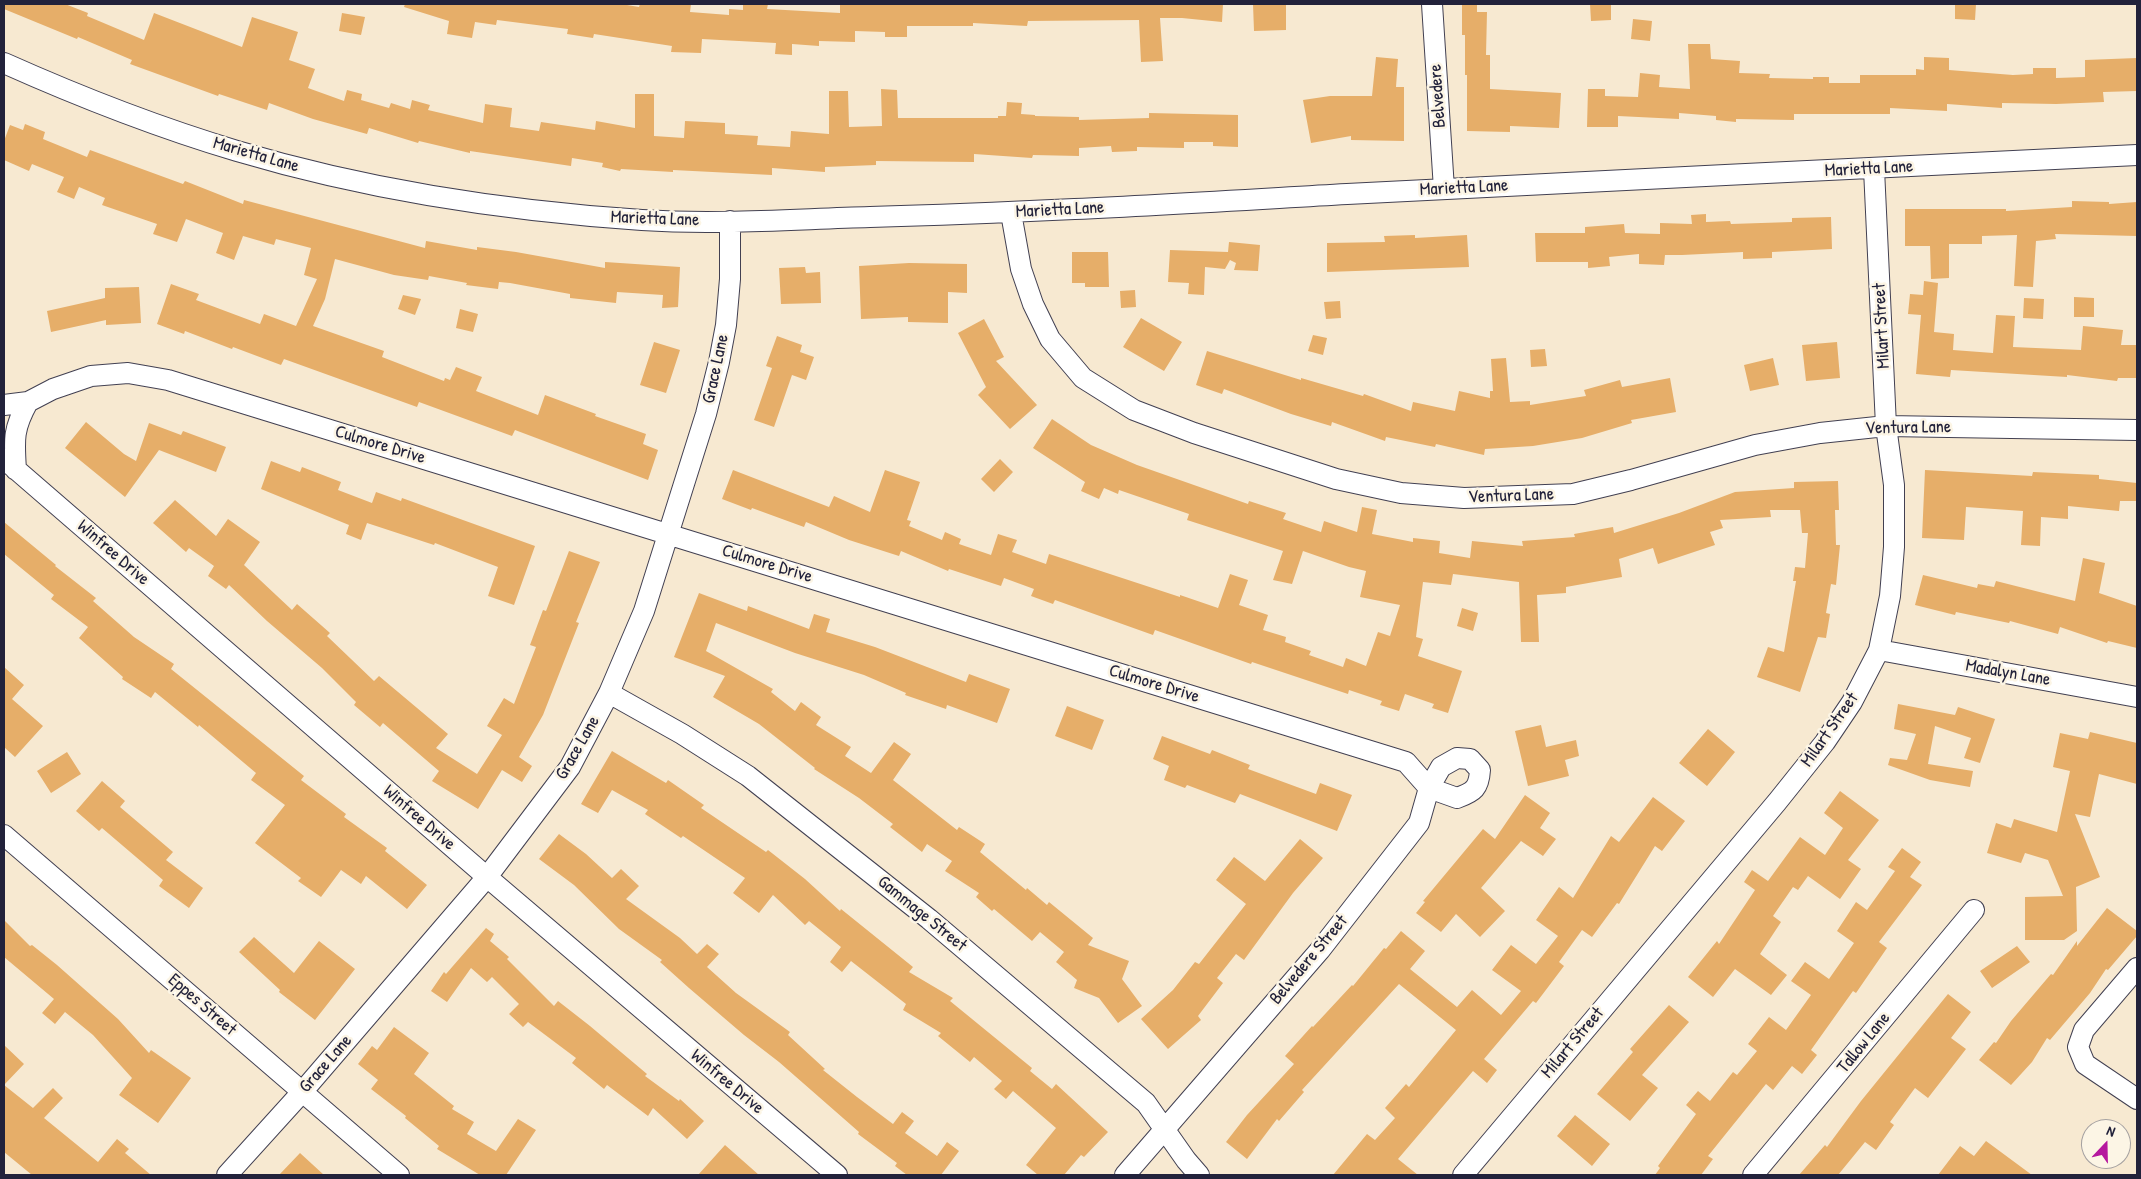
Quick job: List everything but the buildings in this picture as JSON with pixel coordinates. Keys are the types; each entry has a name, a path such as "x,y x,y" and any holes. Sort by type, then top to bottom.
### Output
{"street":[{"name":"Belvedere","path":"1432,4 1444,188"},
{"name":"Marietta Lane","path":"4,63 145,121 238,151 331,175 440,197 546,212 648,220 730,221 1011,213 1444,188 2137,155"},
{"name":"Milart Street","path":"1462,1175 1825,742 1852,702 1879,650 1890,596 1894,547 1894,485 1886,426 1874,169"},
{"name":"Ventura Lane","path":"1011,213 1021,268 1032,304 1050,338 1083,378 1134,410 1194,433 1336,479 1401,493 1464,498 1573,494 1755,445 1820,433 1886,426 2137,430"},
{"name":"Grace Lane","path":"227,1175 487,877 570,767 609,693 644,611 706,414 720,362 730,279 730,221"},
{"name":"Culmore Drive","path":"4,405 28,402 52,389 91,376 128,373 150,376 1406,762 1429,788"},
{"path":"10,464 15,428 28,402"},
{"name":"Winfree Drive","path":"10,464 487,877 837,1175"},
{"name":"Madalyn Lane","path":"1879,650 2137,697"},
{"name":"Gammage Street","path":"609,693 682,734 748,776 809,823 1024,998 1146,1103 1186,1160 1199,1175"},
{"path":"1456,758 1470,759 1480,770 1479,782 1471,793 1457,798 1429,788 1441,767 1456,758"},
{"name":"Belvedere Street","path":"1125,1175 1320,950 1419,823 1429,788"},
{"name":"Eppes Street","path":"4,834 400,1175"},
{"name":"Tallow Lane","path":"1753,1175 1974,910"},
{"path":"2137,968 2084,1030 2078,1047 2085,1064 2137,1099"}]}
